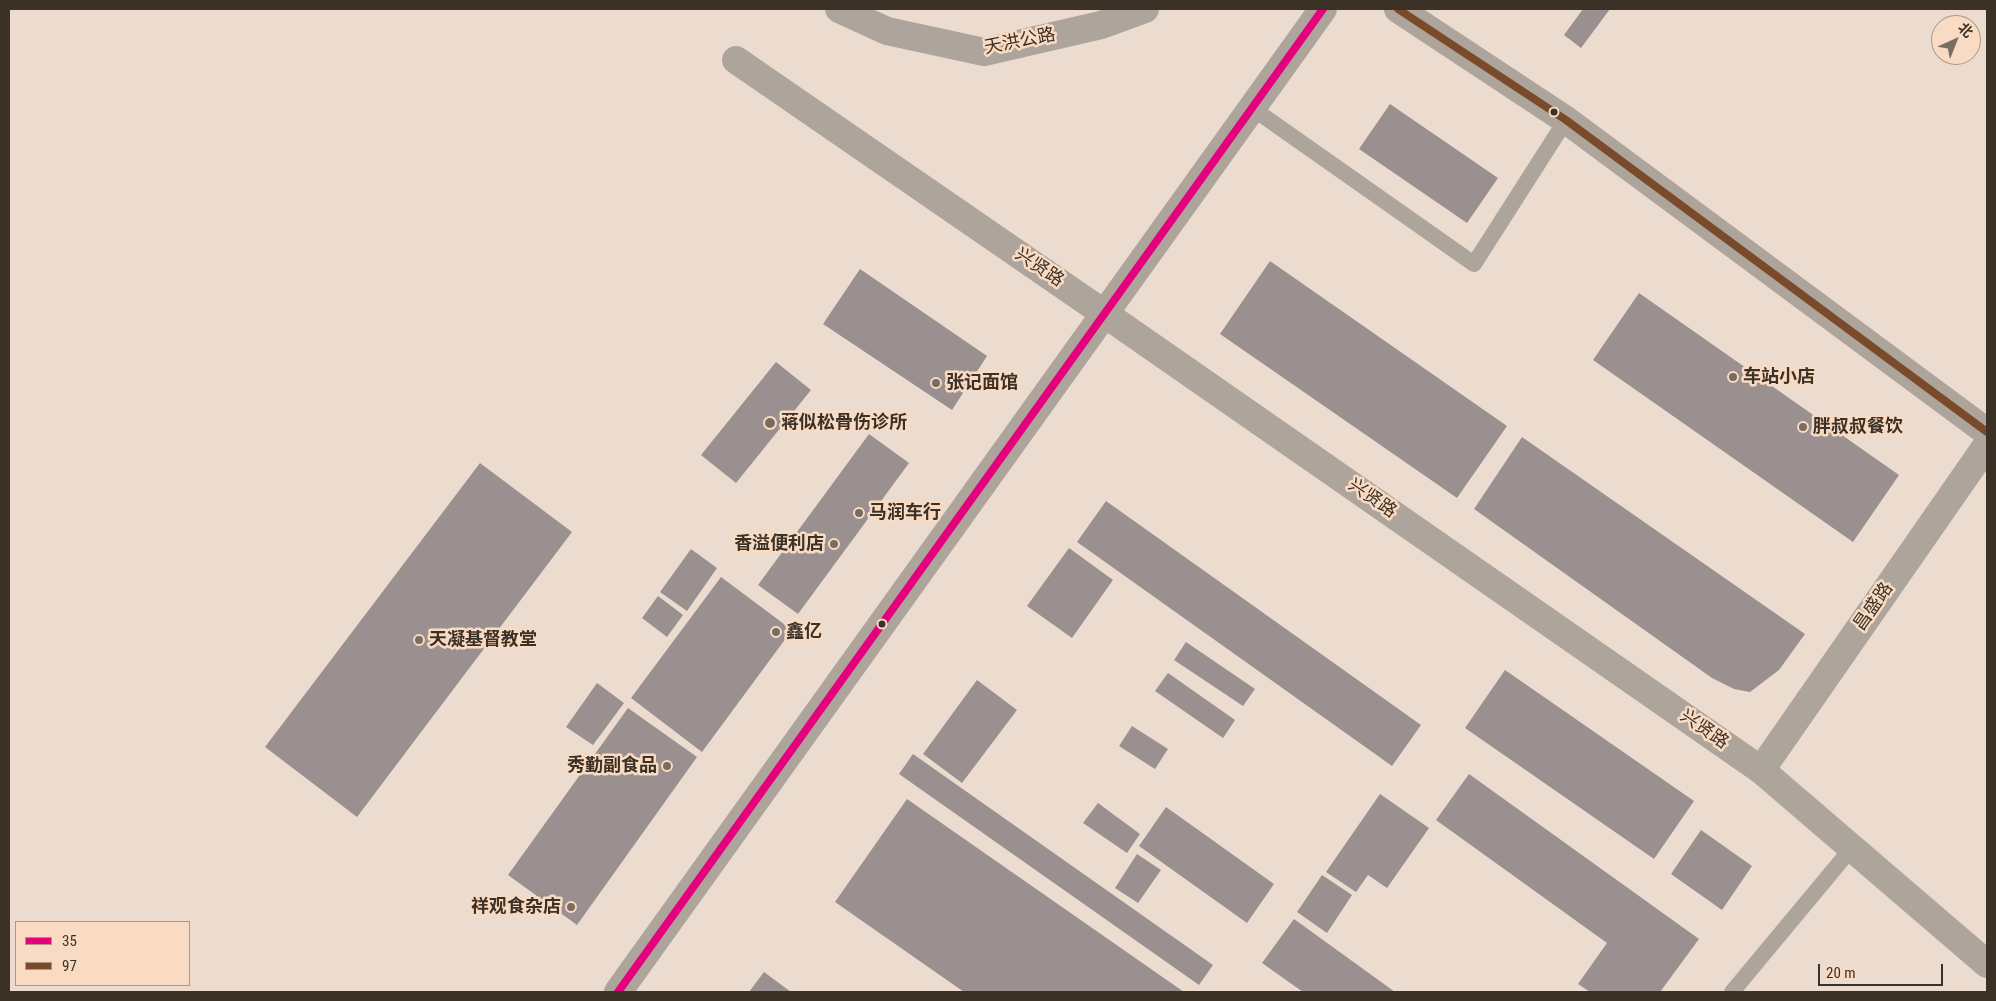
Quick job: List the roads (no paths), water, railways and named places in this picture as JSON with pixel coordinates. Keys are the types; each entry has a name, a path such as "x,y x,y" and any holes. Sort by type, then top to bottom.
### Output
{"street":[{"name":"天洪公路","path":"839,9 887,32 984,52 1101,25 1145,9"},
{"path":"618,992 1323,9"},
{"path":"1398,9 1566,120 1987,432"},
{"name":"兴贤路","path":"736,60 1761,770 1987,964"},
{"name":"昌盛路","path":"1761,770 1987,444"}],"lane":[{"path":"1252,108 1474,264 1566,120"},
{"path":"1732,992 1851,848"}],"place":[{"name":"车站小店","path":"1733,377"},
{"name":"张记面馆","path":"936,383"},
{"name":"蒋似松骨伤诊所","path":"770,423"},
{"name":"胖叔叔餐饮","path":"1803,427"},
{"name":"马润车行","path":"859,513"},
{"name":"香溢便利店","path":"834,544"},
{"name":"鑫亿","path":"776,632"},
{"name":"天凝基督教堂","path":"419,640"},
{"name":"秀勤副食品","path":"667,766"},
{"name":"祥观食杂店","path":"571,907"}]}
